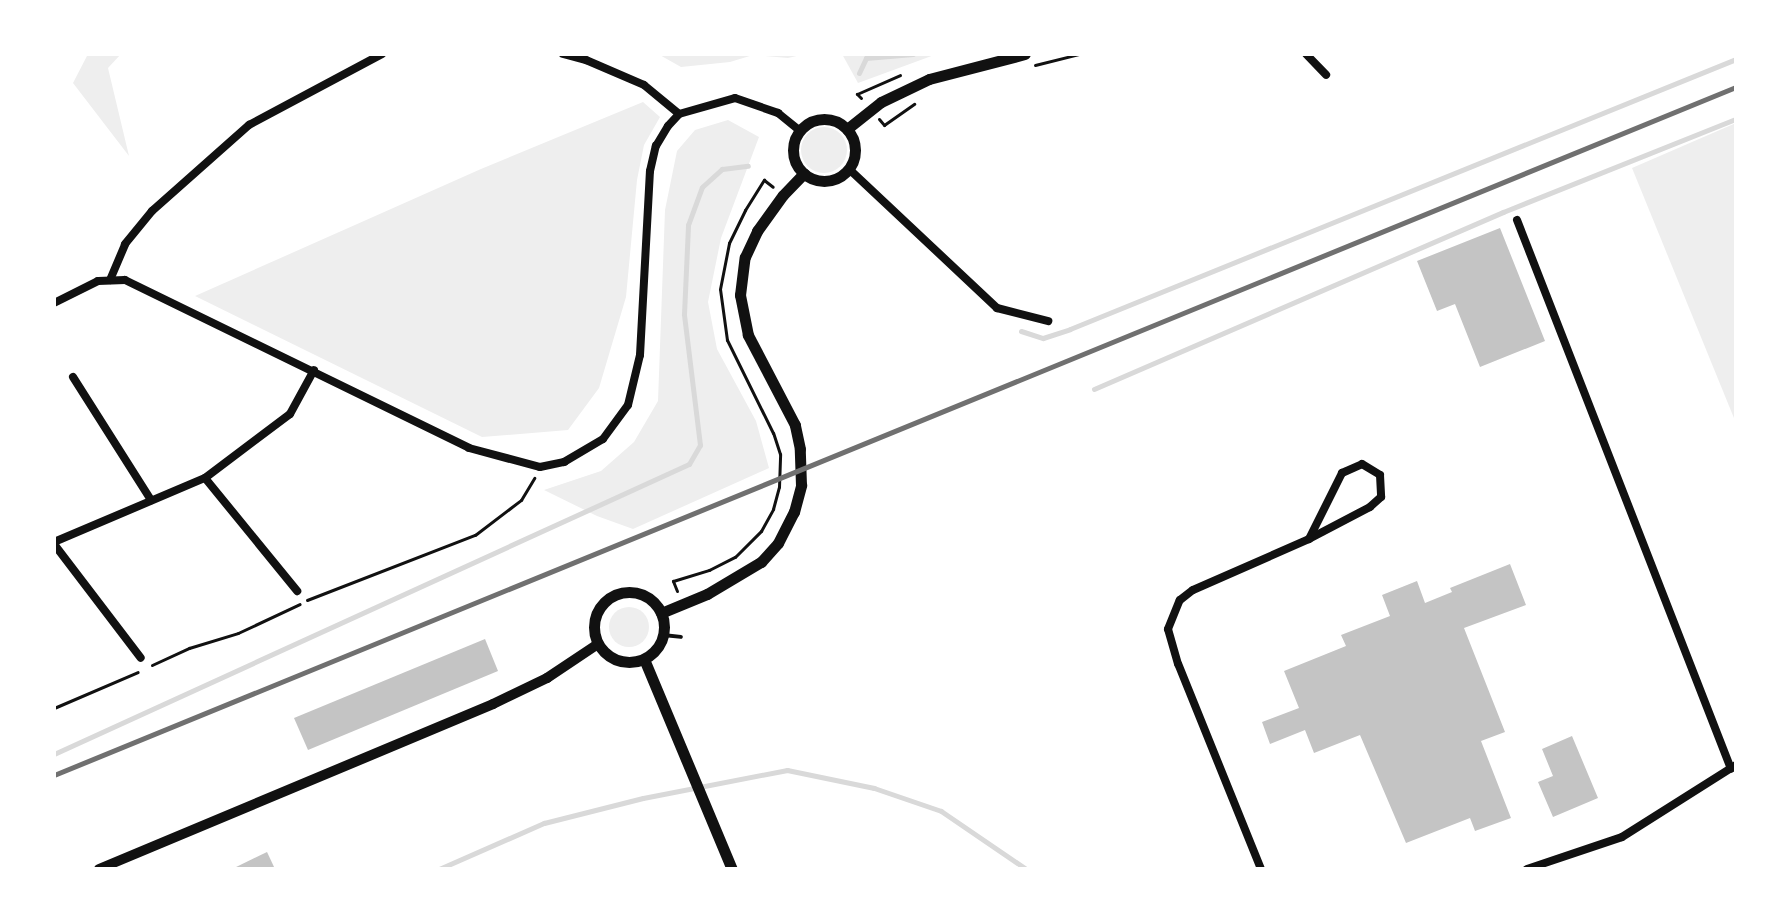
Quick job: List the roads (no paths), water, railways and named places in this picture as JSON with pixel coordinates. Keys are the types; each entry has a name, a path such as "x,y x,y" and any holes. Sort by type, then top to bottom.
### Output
{"main road":[{"path":"847,129 881,102 916,84 1025,54"},
{"path":"820,119 839,123 847,129 856,149 849,169 832,180 821,181 804,173 794,155 800,131 820,119"},
{"path":"661,613 707,594 761,562 778,543 794,512 801,485 800,449 795,425 748,335 740,295 745,257 757,231 783,195 804,173"},
{"path":"617,594 640,594 651,600 661,613 663,635 656,650 644,659 625,662 615,659 598,644 595,620 599,609 617,594"},
{"path":"644,659 732,869"}],"street":[{"path":"110,280 125,244 152,211 249,125 382,54"},
{"path":"563,54 586,60 644,85 679,114"},
{"path":"1306,54 1326,75"},
{"path":"54,303 85,286 110,280 140,286 469,448 540,467 585,452 603,439 628,405 640,355 650,171 656,146 679,114 735,98 778,113 800,131"},
{"path":"849,169 997,308 1048,321"},
{"path":"1517,220 1733,767 1622,837 1527,869"},
{"path":"141,658 54,543 205,478 290,414 314,370"},
{"path":"73,377 151,500"},
{"path":"1261,869 1178,664 1168,629 1171,615 1180,600 1193,590 1309,539 1376,503 1383,482 1375,470 1362,464 1342,473 1309,539"},
{"path":"205,478 297,591"},
{"path":"99,869 493,704 547,678 598,644"}],"lane":[{"path":"663,635 681,637"}],"waterway":[{"path":"859,73 866,58 913,54"},
{"path":"1021,331 1043,338 1070,329 1736,59"},
{"path":"1094,389 1503,212 1736,119"},
{"path":"54,754 689,464 700,445 684,314 688,225 702,187 722,169 748,166"},
{"path":"439,869 544,823 643,798 787,770 874,788 941,811 1026,869"}],"railway":[{"path":"54,775 1736,87"}]}
